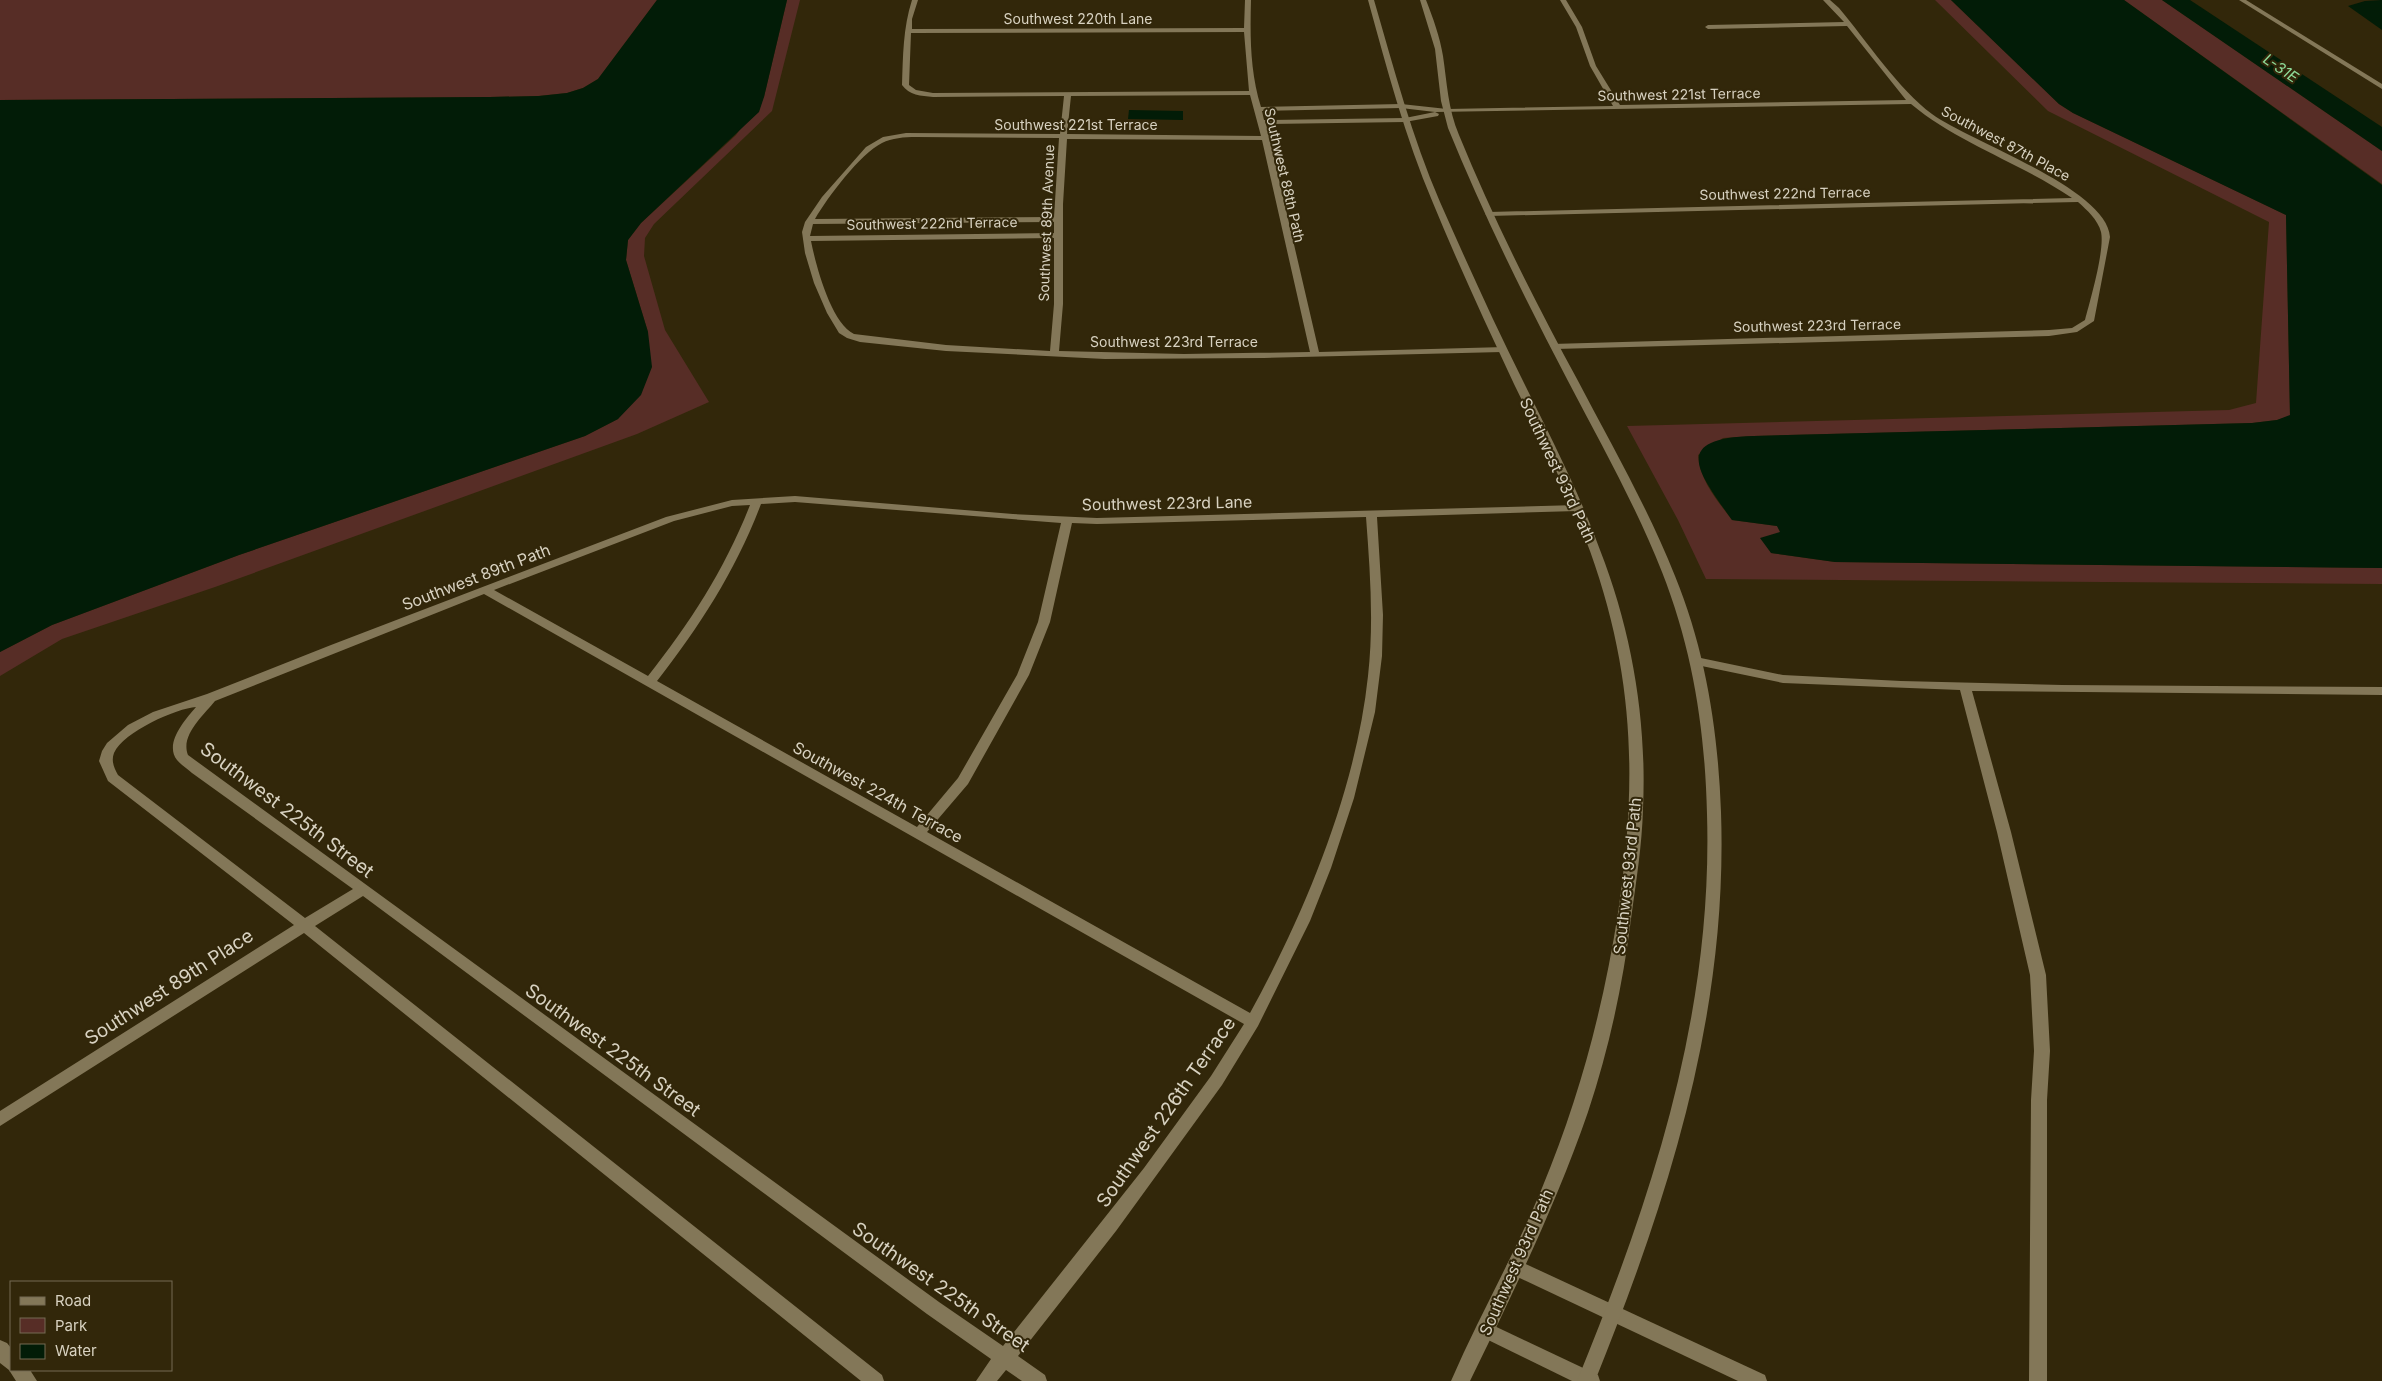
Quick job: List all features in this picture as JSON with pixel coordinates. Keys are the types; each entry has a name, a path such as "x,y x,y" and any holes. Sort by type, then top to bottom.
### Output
{"street":[{"path":"908,31 914,0"},
{"name":"Southwest 88th Path","path":"1248,0 1247,30 1253,93 1266,138 1315,354"},
{"name":"Southwest 93rd Path","path":"1371,0 1405,120 1439,206 1502,349 1577,508 1607,585 1627,662 1636,746 1637,794 1634,843 1620,949 1609,1008 1593,1070 1564,1154 1486,1330 1460,1381"},
{"path":"1423,0 1438,46 1447,111 1489,214 1555,346 1646,520 1688,626 1708,726 1715,800 1715,893 1709,958 1689,1081 1651,1210 1588,1380 1486,1330"},
{"path":"1563,0 1579,27 1593,66 1618,108"},
{"name":"Southwest 87th Place","path":"1826,0 1849,24 1912,102 1934,120 2057,184 2082,200 2100,220 2107,237 2089,321 2080,328"},
{"path":"2242,0 2382,87"},
{"path":"1708,27 1849,24"},
{"name":"Southwest 220th Lane","path":"908,31 1247,30"},
{"name":"Southwest 221st Terrace","path":"908,31 905,85 909,90 916,92 933,95 1253,93"},
{"name":"Southwest 89th Avenue","path":"1054,354 1058,324 1058,219 1068,94"},
{"name":"Southwest 221st Terrace","path":"1257,109 1401,106 1447,111 1912,102"},
{"name":"Southwest 221st Terrace","path":"1261,122 1405,120 1447,111"},
{"name":"Southwest 221st Terrace","path":"809,222 824,199 869,149 887,139 912,135 1266,138"},
{"name":"Southwest 222nd Terrace","path":"1489,214 2082,200"},
{"name":"Southwest 222nd Terrace","path":"809,222 1058,219"},
{"path":"806,239 809,222"},
{"name":"Southwest 222nd Terrace","path":"806,239 1058,235"},
{"name":"Southwest 223rd Terrace","path":"806,239 812,264 840,328 848,335 867,340 937,348 1166,357 1502,349"},
{"name":"Southwest 223rd Terrace","path":"1555,346 2049,333 2080,328"},
{"path":"650,682 689,633 722,582 742,541 757,500"},
{"name":"Southwest 223rd Lane","path":"757,500 804,500 1067,520 1160,520 1577,508"},
{"name":"Southwest 89th Path","path":"210,698 677,517 711,507 757,500"},
{"name":"Southwest 226th Terrace","path":"985,1381 1046,1308 1179,1134 1219,1077 1253,1022 1317,886 1334,842 1360,758 1374,678 1378,603 1371,514"},
{"path":"918,834 963,781 1023,675 1044,622 1067,520"},
{"name":"Southwest 224th Terrace","path":"487,591 1253,1022"},
{"path":"1696,661 1783,679 1965,687 2382,691"},
{"path":"1965,687 2004,832 2038,975 2042,1051 2039,1100 2038,1381"},
{"path":"210,698 156,716 121,736 107,754 105,761 106,769 113,778 304,925 875,1381"},
{"name":"Southwest 225th Street","path":"210,698 184,731 179,750 182,757 197,770 268,819 925,1303 1006,1357 1038,1381"},
{"name":"Southwest 89th Place","path":"0,1119 362,890"},
{"path":"1514,1267 1758,1381"},
{"path":"0,1349 10,1361"},
{"path":"19,1371 28,1381"}],"green space":[{"path":"0,0 657,0 598,79 583,88 567,93 490,97 0,100"},
{"path":"787,0 800,0 772,111 654,224 645,238 644,256 665,330 709,402 637,434 215,587 62,639 0,676 0,652 52,625 239,555 585,436 618,419 648,332 626,260 628,240 641,223 736,135 764,97"},
{"path":"1935,0 1951,0 2059,104 2073,113 2286,215 2290,416 2277,420 2252,423 1723,438 1698,455 1702,473 1715,498 1732,520 1777,526 1781,531 1771,553 1835,562 2382,568 2382,584 1706,579 1678,520 1627,426 2229,410 2256,403 2269,222 2048,111"},
{"path":"2124,0 2162,0 2382,151 2382,184"}],"water":[{"path":"657,0 787,0 759,112 641,223 628,240 626,260 648,332 652,367 641,395 618,419 585,436 239,555 52,625 0,652 0,100 490,97 539,96 567,93 583,88 598,79"},
{"path":"1951,0 2124,0 2382,185 2382,568 1835,562 1771,553 1760,538 1780,532 1777,526 1732,520 1709,487 1702,473 1699,461 1701,451 1710,443 1728,438 2252,423 2277,420 2290,415 2286,215 2073,113 2059,104"},
{"name":"L-31E","path":"2162,0 2190,0 2382,127 2382,151"},
{"path":"2382,0 2382,30 2348,6 2365,1"},
{"path":"1129,110 1183,111 1183,120 1128,119"}]}
